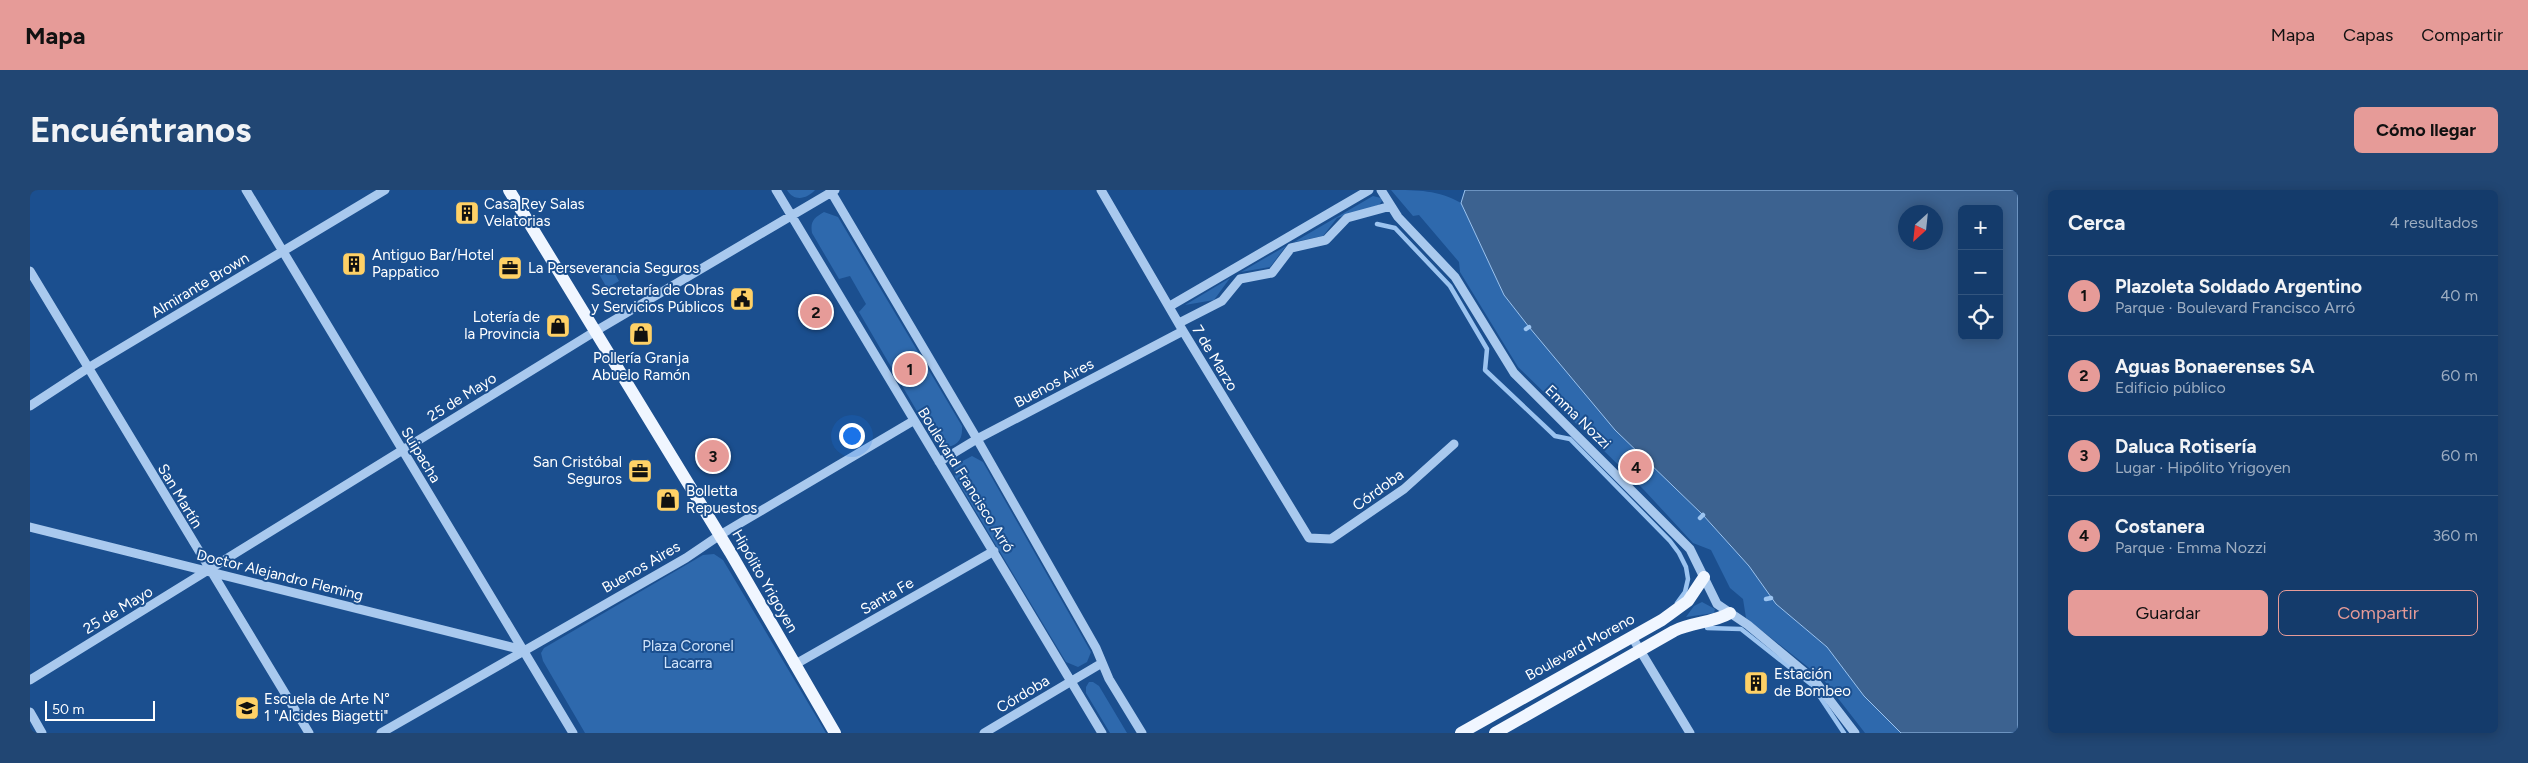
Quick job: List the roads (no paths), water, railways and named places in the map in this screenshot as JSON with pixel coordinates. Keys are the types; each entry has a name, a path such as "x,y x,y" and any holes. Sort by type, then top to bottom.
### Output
{"main road":[{"name":"Hipólito Yrigoyen","path":"509,190 594,332 720,535 835,733"},
{"name":"Boulevard Moreno","path":"1461,733 1662,620 1688,601 1704,576"},
{"path":"1495,733 1687,625 1721,618 1730,613"}],"street":[{"name":"Suipacha","path":"246,190 574,733"},
{"name":"Almirante Brown","path":"30,406 88,368 385,190"},
{"name":"Boulevard Francisco Arró","path":"776,190 1102,733"},
{"name":"7 de Marzo","path":"1101,190 1181,327 1309,538"},
{"path":"1170,306 1369,190"},
{"name":"Emma Nozzi","path":"1381,190 1407,228 1455,277 1514,373 1690,549 1717,604 1815,681 1855,733"},
{"name":"25 de Mayo","path":"30,680 594,332 832,191"},
{"name":"Boulevard Francisco Arró","path":"832,191 977,439 1142,733"},
{"name":"Buenos Aires","path":"939,462 977,439 1181,327 1222,301 1240,279 1272,273 1291,248 1326,240 1347,218 1391,206"},
{"name":"San Martín","path":"30,272 308,733"},
{"name":"Buenos Aires","path":"381,733 686,558 720,535 913,421"},
{"name":"Córdoba","path":"1309,538 1331,539 1404,490 1454,444"},
{"name":"Doctor Alejandro Fleming","path":"30,526 523,650"},
{"name":"Santa Fe","path":"794,665 994,551"},
{"path":"1632,637 1690,733"},
{"name":"Córdoba","path":"984,733 1102,663"},
{"path":"30,712 42,733"}],"waterway":[{"path":"1377,224 1395,228 1450,286 1487,349 1485,370 1555,436 1570,439 1670,541 1686,567 1688,579 1685,592 1677,603"},
{"path":"1700,518 1703,515"},
{"path":"1766,599 1771,598"},
{"path":"1707,628 1741,629 1812,685 1844,733"}],"place":[{"name":"Casa Rey Salas Velatorias","path":"467,213"},
{"name":"Antiguo Bar/Hotel Pappatico","path":"354,264"},
{"name":"La Perseverancia Seguros","path":"510,268"},
{"name":"Secretaría de Obras y Servicios Públicos","path":"742,299"},
{"name":"Aguas Bonaerenses SA","path":"816,312"},
{"name":"Lotería de la Provincia","path":"558,326"},
{"name":"Pollería Granja Abuelo Ramón","path":"641,334"},
{"name":"Plazoleta Soldado Argentino","path":"910,369"},
{"name":"Daluca Rotisería","path":"713,456"},
{"name":"Costanera","path":"1636,467"},
{"name":"San Cristóbal Seguros","path":"640,471"},
{"name":"Bolletta Repuestos","path":"668,500"},
{"name":"Estación de Bombeo","path":"1756,683"},
{"name":"Escuela de Arte N° 1 \"Alcides Biagetti\"","path":"247,708"}],"park label":[{"name":"Plaza Coronel Lacarra","path":"688,654"}]}
